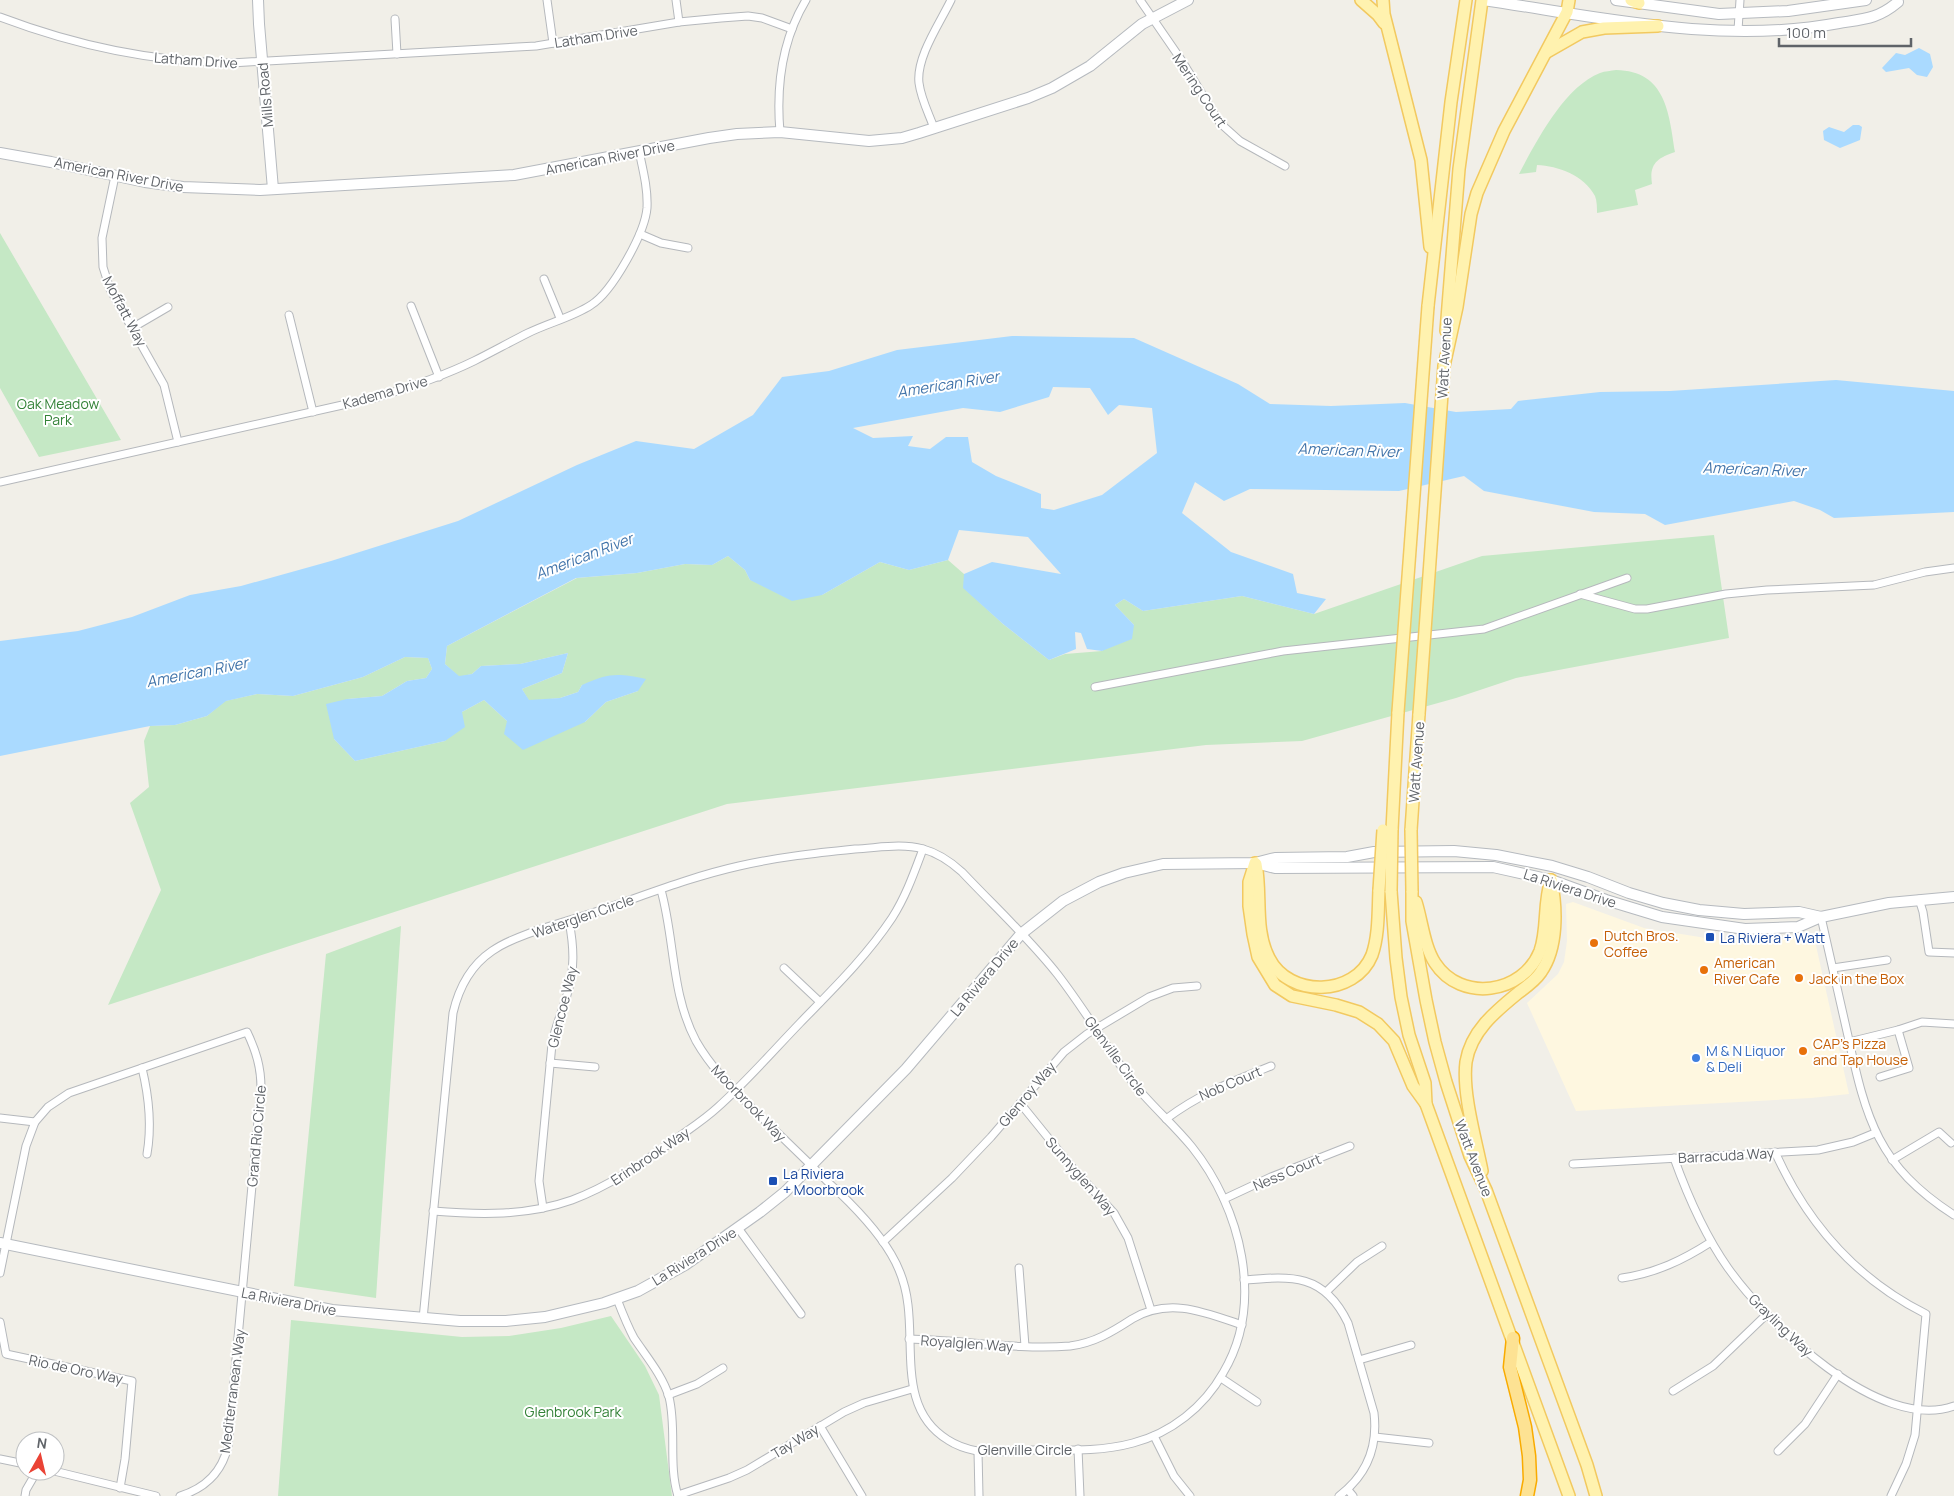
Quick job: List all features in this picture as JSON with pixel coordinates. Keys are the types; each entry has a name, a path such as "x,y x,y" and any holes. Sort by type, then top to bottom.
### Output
{"highway":[{"path":"1512,1338 1510,1366 1525,1427 1529,1456 1530,1480 1527,1496"}],"main road":[{"path":"1361,0 1378,15 1387,27"},
{"path":"1383,0 1387,27 1421,160 1426,224 1432,261"},
{"name":"Watt Avenue","path":"1466,0 1451,102 1432,261 1395,756 1387,830 1385,890 1409,1035 1425,1083 1426,1104 1569,1496"},
{"name":"Watt Avenue","path":"1482,0 1459,169 1452,307 1444,366 1411,830 1412,921 1426,1000 1446,1082 1470,1156 1486,1190 1587,1465 1596,1496"},
{"path":"1452,307 1477,193 1504,131 1566,12 1568,0"},
{"path":"1545,53 1582,32 1604,28 1658,26"},
{"path":"1255,863 1259,882 1260,928 1270,960 1285,976 1294,982 1314,988 1340,985 1354,978 1363,968 1371,955 1385,890"},
{"path":"1255,863 1249,882 1249,906 1253,934 1258,957 1274,985 1292,996 1359,1012 1378,1024 1394,1042 1413,1086 1426,1104"},
{"path":"1412,891 1434,963 1455,982 1477,989 1496,988 1511,984 1533,964 1540,950 1546,893 1551,880"},
{"path":"1486,1190 1468,1101 1466,1061 1473,1041 1486,1021 1533,981 1541,972 1550,955 1553,937 1554,894 1551,880"}],"street":[{"name":"Mills Road","path":"258,0 273,189"},
{"path":"547,0 553,43"},
{"path":"676,0 679,22"},
{"path":"780,132 779,86 785,49 806,0"},
{"path":"934,128 920,89 919,76 921,63 951,0"},
{"name":"Mering Court","path":"1140,0 1182,61 1220,123 1240,141 1284,166"},
{"name":"American River Drive","path":"0,153 115,176 183,187 220,190 273,189 514,175 737,134 780,132 870,141 902,138 1028,98 1052,88 1090,66 1125,37 1152,18 1188,0"},
{"path":"1482,0 1658,26 1784,31 1826,26 1871,17 1886,12 1899,0"},
{"path":"1616,0 1710,14 1788,11 1866,0"},
{"path":"1738,30 1740,0"},
{"name":"Latham Drive","path":"0,17 90,45 131,54 197,63 262,62 553,43 679,22 748,16 776,22 792,29"},
{"path":"395,19 397,54"},
{"name":"Kadema Drive","path":"0,482 378,397 439,377 473,362 530,332 586,308 606,293 640,234 646,215 647,195 639,151"},
{"name":"Moffatt Way","path":"115,176 102,238 103,267 110,288 164,385 178,442"},
{"path":"640,234 661,242 688,248"},
{"path":"544,279 560,318"},
{"path":"410,306 439,377"},
{"path":"132,328 168,307"},
{"path":"289,314 313,412"},
{"path":"1580,594 1635,609 1647,609 1685,601 1742,593 1874,585 1925,572 1954,568"},
{"path":"1095,687 1282,651 1484,629 1628,578"},
{"name":"Waterglen Circle","path":"423,1319 452,1013 460,988 474,966 494,949 512,940 737,866 795,855 898,846 923,849 947,860 957,867 1021,934"},
{"name":"Erinbrook Way","path":"434,1211 491,1214 543,1208 570,1201 621,1177 704,1118 734,1091 849,972 891,918 908,890 923,849"},
{"name":"La Riviera Drive","path":"3,1244 332,1310 423,1319 467,1322 520,1320 582,1309 617,1299 670,1274 738,1228 785,1192 906,1069 1021,934 1050,910 1069,897 1099,882 1124,873 1163,864 1255,863 1275,858 1347,857 1374,852 1454,851 1496,855 1552,866 1663,903 1699,910 1744,914 1799,912 1821,917"},
{"name":"La Riviera Drive","path":"1255,863 1275,868 1493,867 1532,874 1662,917 1686,922 1758,930 1798,927 1821,917 1888,903 1954,897"},
{"name":"Moorbrook Way","path":"661,890 671,937 676,982 685,1017 701,1049 713,1067 734,1091 812,1166"},
{"path":"1919,899 1923,912 1929,952 1954,953"},
{"path":"1686,922 1701,918 1731,921 1744,914"},
{"path":"1821,917 1860,1093 1875,1133 1892,1160 1921,1192 1954,1215"},
{"name":"Glencoe Way","path":"543,1208 539,1181 550,1063 554,1032 572,978 573,946 569,921"},
{"name":"Glenville Circle","path":"812,1166 853,1206 890,1253 902,1279 908,1307 912,1389 919,1408 934,1430 956,1445 978,1451 1078,1449 1120,1446 1154,1436 1182,1420 1205,1399 1221,1378 1234,1351 1242,1325 1244,1310 1244,1280 1236,1232 1224,1199 1201,1158 1136,1086 1054,970 1021,934"},
{"path":"1833,968 1887,960"},
{"path":"784,968 820,1002"},
{"name":"Glenroy Way","path":"883,1242 952,1178 1064,1052 1087,1034 1161,992 1173,988 1197,986"},
{"path":"1849,1042 1922,1022 1954,1024"},
{"path":"1880,1077 1909,1068 1898,1030"},
{"name":"Grand Rio Circle","path":"3,1244 26,1146 36,1122 48,1107 69,1093 247,1032 256,1050 261,1075 261,1088 242,1293"},
{"name":"Glencoe Way","path":"550,1063 594,1067"},
{"name":"Nob Court","path":"1166,1119 1193,1099 1210,1090 1271,1066"},
{"path":"142,1068 149,1108 150,1130 147,1154"},
{"name":"Sunnyglen Way","path":"1020,1103 1071,1166 1114,1213 1122,1225 1151,1310"},
{"path":"0,1118 36,1122"},
{"path":"1892,1160 1939,1132 1951,1143"},
{"name":"Barracuda Way","path":"1573,1164 1836,1147 1875,1133"},
{"name":"Ness Court","path":"1224,1199 1270,1178 1350,1146"},
{"path":"1775,1152 1800,1201 1834,1246 1876,1283 1926,1314 1918,1409 1911,1450 1891,1496"},
{"name":"Grayling Way","path":"1674,1158 1687,1193 1711,1242 1738,1281 1766,1314 1803,1348 1838,1374 1885,1400 1918,1409 1941,1410 1954,1406"},
{"path":"738,1228 801,1314"},
{"path":"1622,1278 1657,1271 1675,1264 1711,1242"},
{"path":"0,1273 3,1244"},
{"path":"1326,1292 1357,1262 1382,1246"},
{"name":"Royalglen Way","path":"1019,1268 1025,1346"},
{"path":"1244,1280 1282,1277 1306,1281 1326,1292 1348,1323 1374,1413 1375,1437 1368,1463 1361,1475 1348,1490 1339,1496"},
{"name":"Mediterranean Way","path":"180,1496 200,1493 213,1478 227,1451 242,1293"},
{"path":"617,1299 628,1326 662,1381 668,1395 671,1408 674,1478 678,1496"},
{"name":"Royalglen Way","path":"910,1340 943,1340 1025,1346 1068,1346 1091,1342 1151,1310 1171,1307 1192,1308 1242,1325"},
{"path":"1673,1391 1713,1366 1766,1314"},
{"name":"Rio de Oro Way","path":"0,1322 6,1354 132,1381 125,1459 120,1488"},
{"path":"1359,1360 1411,1345"},
{"path":"668,1395 697,1384 723,1368"},
{"path":"1778,1451 1805,1424 1838,1374"},
{"path":"1221,1378 1258,1402"},
{"name":"Tay Way","path":"678,1496 747,1470 820,1426 864,1403 912,1389"},
{"path":"820,1426 862,1496"},
{"path":"1154,1436 1174,1476 1190,1496"},
{"path":"1375,1437 1428,1443"},
{"path":"1078,1449 1080,1496"},
{"path":"978,1451 979,1496"},
{"path":"0,1459 15,1462"},
{"path":"65,1474 156,1496"},
{"path":"25,1496 31,1481"},
{"path":"1348,1490 1353,1496"}],"shaded area":[{"path":"1573,902 1644,928 1718,940 1772,940 1810,936 1815,941 1849,1094 1811,1098 1576,1111 1527,1003 1558,974 1564,962 1567,941 1566,904"}],"green space":[{"path":"1616,70 1633,72 1655,86 1667,109 1675,152 1659,159 1653,167 1652,184 1635,190 1638,205 1597,213 1595,196 1584,182 1570,173 1553,167 1537,165 1536,172 1519,174 1552,117 1575,90 1587,80 1600,73"},
{"name":"Oak Meadow Park","path":"0,233 121,440 39,457 0,388"},
{"path":"1714,535 1729,638 1516,678 1456,698 1302,741 1206,745 727,804 108,1005 161,890 130,803 149,787 144,741 150,726 175,725 207,716 225,701 257,694 293,696 363,677 405,657 428,658 432,669 426,678 407,681 382,696 347,699 334,739 355,761 445,741 462,712 484,700 507,721 585,722 606,702 638,691 582,685 578,692 560,698 529,701 522,689 562,673 568,653 520,664 481,666 472,674 459,677 445,664 447,646 577,578 637,573 685,564 712,565 728,556 745,570 750,580 822,595 880,562 909,570 948,560 964,574 964,588 1003,624 1049,660 1065,654 1102,651 1134,625 1115,605 1124,599 1143,611 1242,596 1314,614 1482,556"},
{"path":"401,926 376,1298 294,1286 326,954"},
{"name":"Glenbrook Park","path":"611,1316 645,1366 659,1395 672,1496 278,1496 291,1320 462,1337 509,1336 561,1328"}],"water":[{"path":"1919,48 1930,54 1933,67 1927,77 1917,75 1909,68 1886,72 1882,68 1896,53 1905,55"},
{"path":"1853,125 1862,127 1860,140 1840,148 1824,140 1823,131 1829,127 1844,132"},
{"name":"American River","path":"1012,336 1134,338 1238,384 1270,404 1331,406 1405,403 1456,412 1511,409 1518,401 1600,392 1670,391 1836,380 1954,391 1954,512 1834,518 1820,510 1794,501 1665,525 1645,514 1594,512 1484,491 1464,476 1399,491 1250,489 1224,501 1195,482 1182,513 1231,552 1293,574 1297,593 1326,599 1314,614 1242,596 1143,611 1124,599 1115,605 1134,625 1132,639 1102,651 1087,649 1081,633 1075,632 1076,649 1049,660 1003,624 963,588 964,574 992,562 1061,574 1028,537 959,530 948,560 909,570 880,562 822,595 792,601 750,580 745,570 728,556 712,565 685,564 637,573 576,578 447,646 445,664 459,676 472,674 481,666 520,664 568,653 562,673 522,689 529,700 560,698 578,692 582,685 606,676 620,675 646,679 638,691 606,702 585,722 523,750 504,734 507,721 484,700 462,712 465,727 445,741 355,761 334,739 326,704 347,699 382,696 407,681 426,678 432,669 428,658 405,657 363,677 293,696 257,694 226,701 207,716 175,725 150,726 0,756 0,641 78,631 132,617 190,595 241,586 331,561 458,521 577,465 636,441 694,449 753,415 782,377 829,371 897,350","holes":["1053,387 1090,388 1108,415 1119,405 1152,408 1157,453 1102,495 1054,510 1041,508 1041,494 996,476 972,462 968,437 946,437 930,449 908,446 913,436 873,438 853,428 963,408 1000,412 1049,397"]}],"place":[{"name":"La Riviera + Watt","path":"1710,937"},
{"name":"Dutch Bros. Coffee","path":"1594,943"},
{"name":"American River Cafe","path":"1704,970"},
{"name":"Jack in the Box","path":"1799,978"},
{"name":"CAP’s Pizza and Tap House","path":"1803,1051"},
{"name":"M & N Liquor & Deli","path":"1696,1058"},
{"name":"La Riviera + Moorbrook","path":"773,1181"}]}
